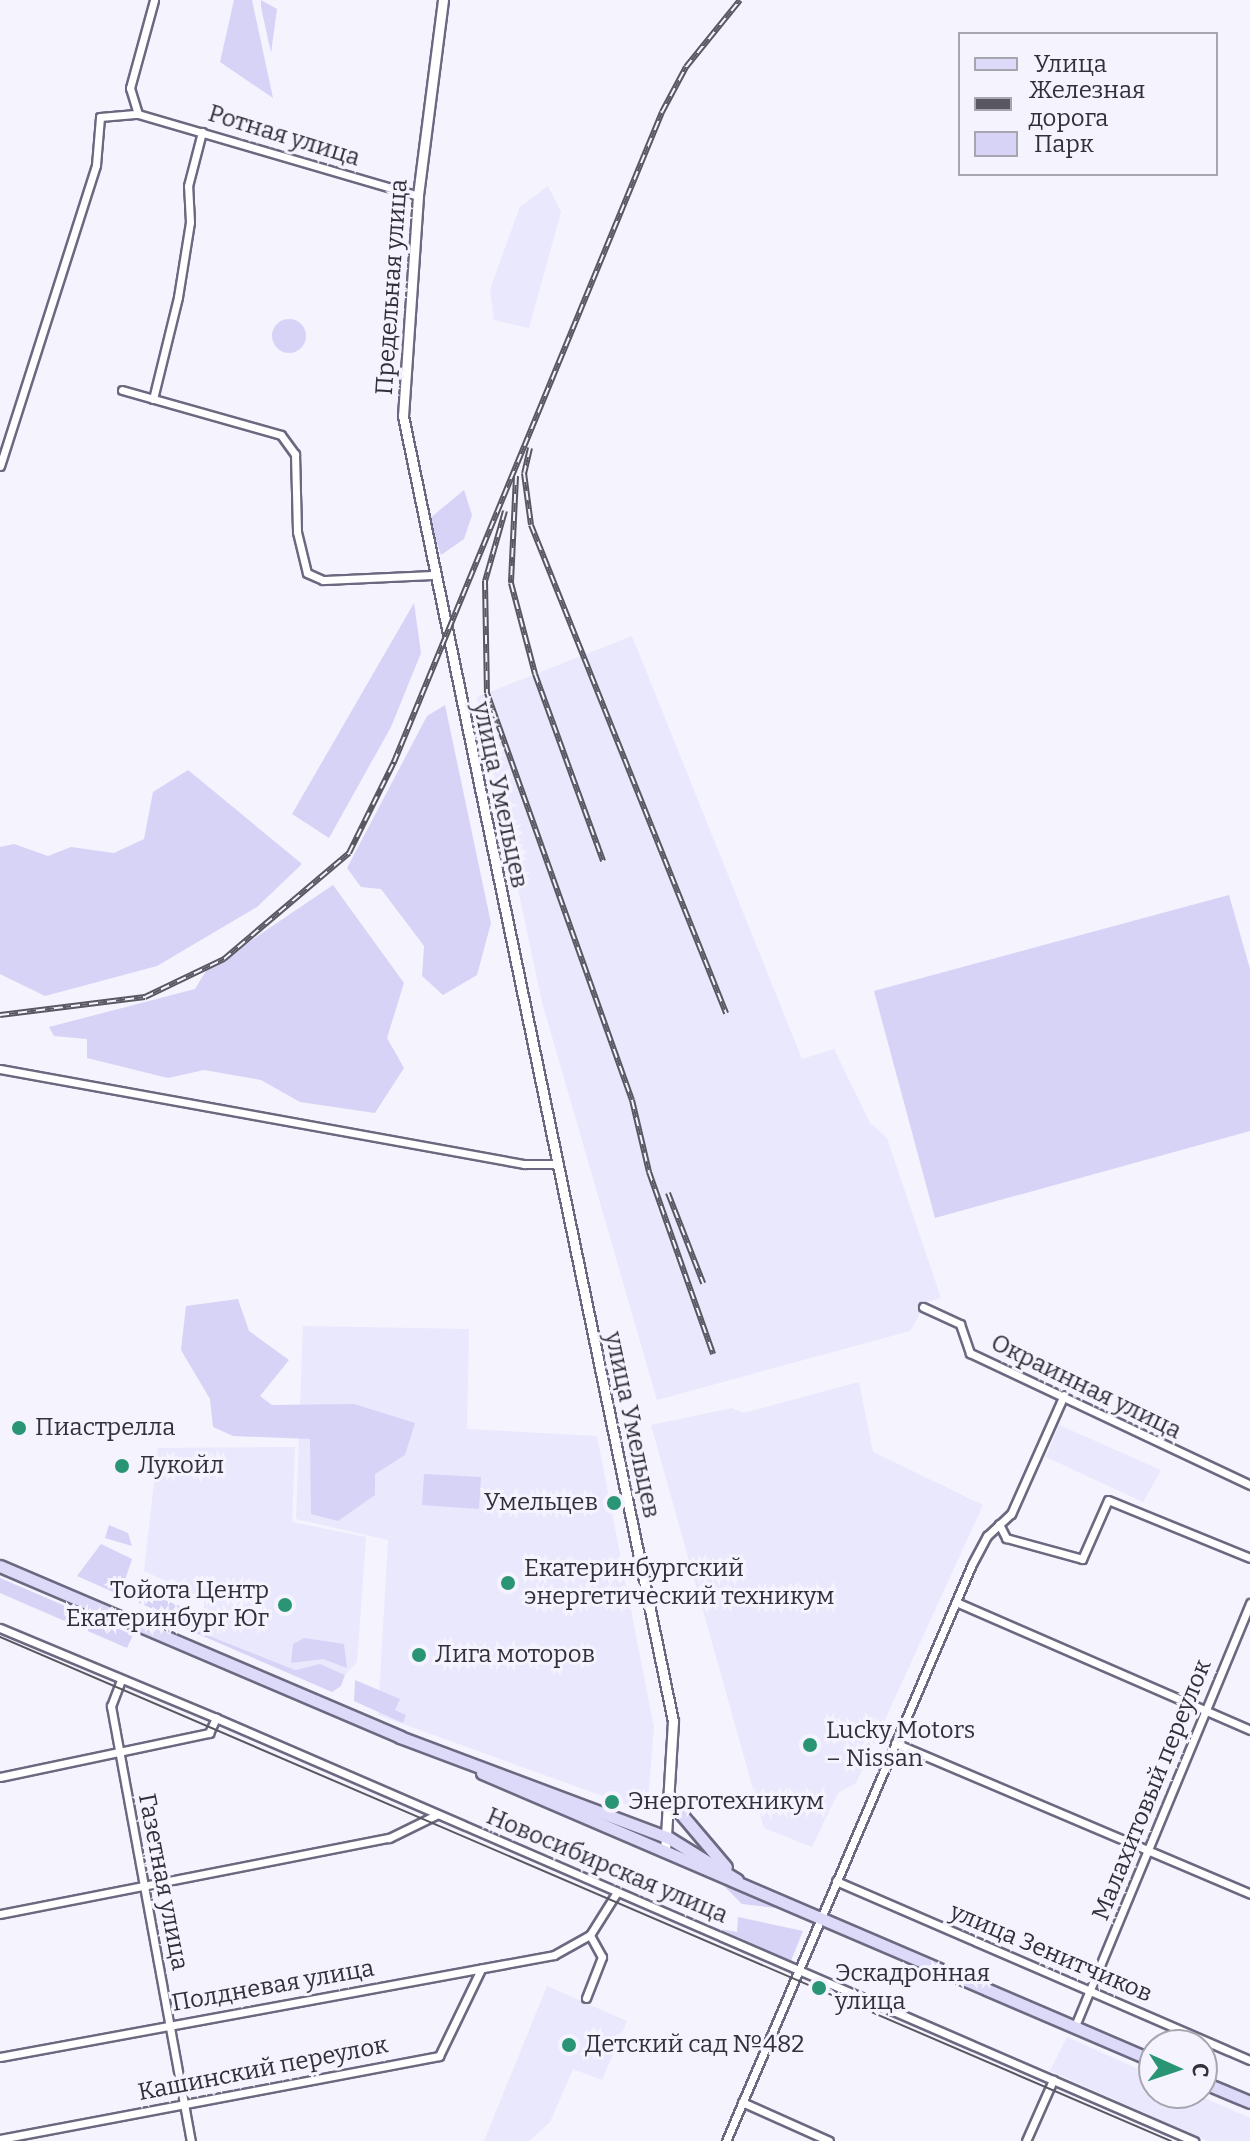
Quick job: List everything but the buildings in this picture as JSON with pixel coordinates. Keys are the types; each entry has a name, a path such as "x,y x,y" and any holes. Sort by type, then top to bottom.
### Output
{"main road":[{"path":"0,1566 1138,2054"},
{"path":"451,1758 669,1838 737,1880"},
{"path":"671,1802 737,1880"},
{"path":"1218,2089 1250,2102"}],"street":[{"path":"0,466 96,165 100,117 138,114 130,88 154,0"},
{"name":"Предельная улица","path":"434,575 403,416 418,196 443,0"},
{"name":"Ротная улица","path":"138,114 418,196"},
{"path":"153,399 178,297 190,222 188,186 202,132"},
{"path":"122,390 281,435 295,454 297,532 307,573 323,580 434,575"},
{"name":"улица Умельцев","path":"434,575 673,1721 669,1838 665,1852"},
{"path":"0,1069 524,1164 559,1164"},
{"name":"Окраинная улица","path":"923,1307 960,1324 970,1353 1250,1485"},
{"path":"726,2141 956,1602 999,1524 1011,1514 1064,1395"},
{"path":"999,1524 1006,1538 1082,1559 1108,1500 1250,1558"},
{"path":"956,1602 1250,1730"},
{"name":"Малахитовый переулок","path":"1075,2026 1250,1603"},
{"name":"Новосибирская улица","path":"0,1628 216,1718 1194,2141"},
{"name":"Газетная улица","path":"121,1680 111,1706 191,2141"},
{"path":"0,1777 119,1755 209,1733 216,1718"},
{"path":"895,1743 1250,1894"},
{"path":"0,1914 389,1838 436,1815"},
{"name":"улица Зенитчиков","path":"836,1881 1250,2060"},
{"path":"586,1998 602,1957 590,1935 617,1892"},
{"name":"Полдневая улица","path":"0,2057 554,1955 590,1935"},
{"name":"Кашинский переулок","path":"0,2139 439,2056 481,1969"},
{"path":"1026,2141 1053,2080"},
{"path":"742,2102 829,2141"}],"shaded area":[{"path":"548,186 561,212 529,328 494,320 490,289 520,207"},
{"path":"632,636 802,1059 834,1049 870,1123 887,1138 941,1298 927,1302 910,1331 657,1400 542,1002 477,697"},
{"name":"Екатеринбургский энергетический техникум","path":"303,1326 469,1329 467,1429 597,1436 654,1728 647,1812 378,1715 388,1540 296,1519"},
{"path":"859,1382 873,1452 983,1505 856,1783 838,1793 812,1847 764,1828 651,1425 732,1408 743,1413"},
{"path":"1059,1425 1161,1470 1143,1502 1046,1457"},
{"path":"295,1447 292,1522 366,1537 357,1662 345,1675 320,1664 295,1670 197,1633 205,1599 144,1571 158,1448"},
{"name":"Детский сад №482","path":"547,1986 627,2021 602,2080 573,2069 550,2122 529,2141 484,2141"},
{"path":"1067,2037 1138,2069 1138,2109 1218,2109 1218,2104 1250,2118 1250,2141 1208,2141 1050,2071"}],"green space":[{"path":"234,0 252,0 273,98 220,62"},
{"path":"261,0 277,9 271,53 261,7"},
{"path":"289,319 301,324 306,336 301,348 289,353 277,348 272,336 277,324"},
{"path":"464,490 472,515 464,539 441,555 429,519"},
{"path":"414,603 421,653 391,727 329,838 292,814"},
{"path":"445,705 491,923 477,975 443,995 422,976 424,946 381,889 361,887 347,868 427,716"},
{"path":"188,770 302,864 257,907 157,966 45,996 0,974 0,847 14,844 48,856 71,847 114,853 144,839 153,792"},
{"path":"333,885 404,983 387,1038 404,1068 375,1113 300,1102 261,1080 204,1070 168,1078 87,1058 87,1039 54,1036 49,1027 195,989 206,971"},
{"path":"1229,895 1250,969 1250,1131 935,1218 874,991"},
{"path":"238,1299 249,1331 289,1360 260,1396 272,1405 354,1404 415,1423 405,1455 375,1474 375,1495 338,1521 311,1514 310,1439 233,1436 213,1427 210,1399 181,1350 186,1306"},
{"path":"424,1474 481,1477 479,1509 422,1505"},
{"path":"109,1525 128,1533 132,1546 105,1538"},
{"path":"101,1544 132,1559 120,1595 77,1576"},
{"path":"0,1578 133,1635 127,1648 0,1593"},
{"path":"148,1593 204,1616 199,1629 137,1602"},
{"path":"138,1608 295,1670 320,1664 345,1675 341,1686 332,1692"},
{"path":"304,1638 344,1644 347,1668 323,1659 291,1663 293,1644"},
{"path":"355,1680 400,1699 395,1710 406,1715 403,1723 354,1701"},
{"path":"721,1883 776,1908 742,1904"},
{"path":"738,1917 803,1931 791,1961 720,1929 737,1932"}],"tram line":[{"path":"0,1637 1171,2141"}],"railway":[{"path":"0,1015 145,997 224,959 349,853 394,762 662,112 686,67 740,0"},
{"path":"530,448 524,473 531,525 726,1013"},
{"path":"516,476 511,583 535,674 603,861"},
{"path":"505,511 485,581 487,693 632,1100 649,1172 713,1354"},
{"path":"668,1193 703,1283"}],"place":[{"name":"Пиастрелла","path":"19,1428"},
{"name":"Лукойл","path":"122,1466"},
{"name":"Умельцев","path":"614,1503"},
{"name":"Екатеринбургский энергетический техникум","path":"508,1583"},
{"name":"Тойота Центр Екатеринбург Юг","path":"285,1605"},
{"name":"Лига моторов","path":"419,1655"},
{"name":"Lucky Motors – Nissan","path":"810,1745"},
{"name":"Энерготехникум","path":"612,1802"},
{"name":"Эскадронная улица","path":"819,1988"},
{"name":"Детский сад №482","path":"569,2045"}]}
